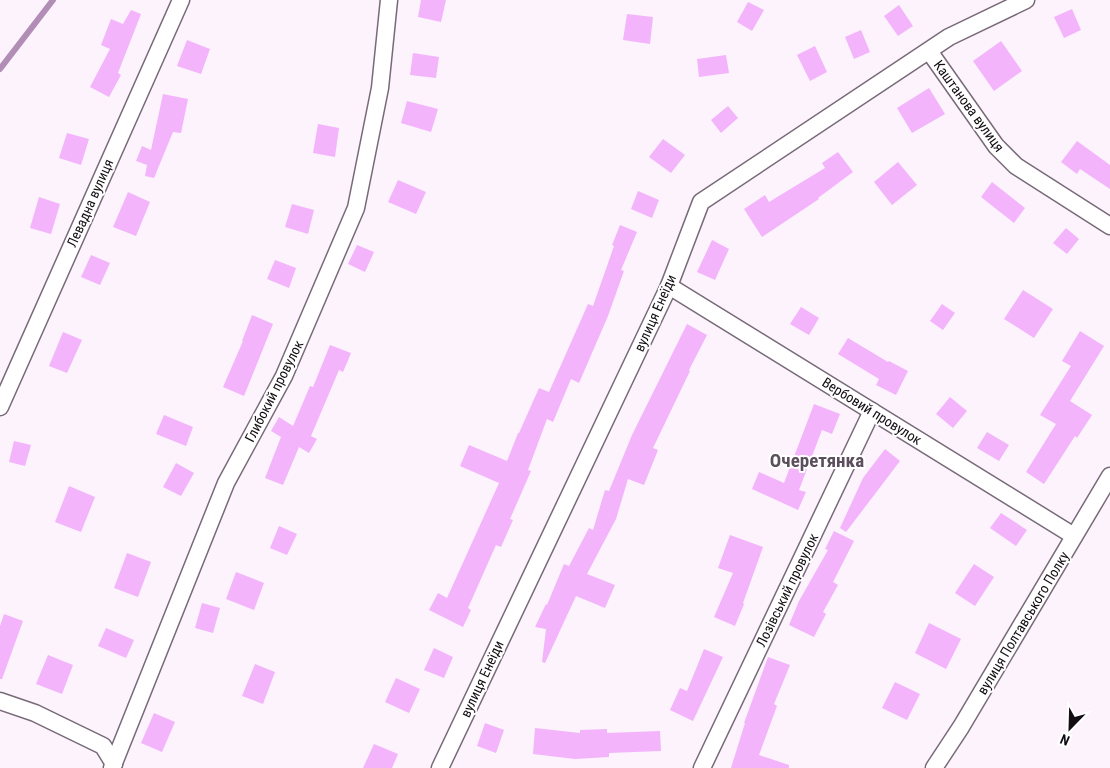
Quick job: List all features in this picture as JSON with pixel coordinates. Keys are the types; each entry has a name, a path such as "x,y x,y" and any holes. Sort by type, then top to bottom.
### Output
{"street":[{"name":"Левадна вулиця","path":"0,407 181,0"},
{"name":"Глибокий провулок","path":"113,766 226,482 284,376 356,208 380,88 389,0"},
{"name":"вулиця Енеїди","path":"440,768 669,286 701,202 949,37 1026,0"},
{"name":"Каштанова вулиця","path":"929,51 996,146 1016,166 1110,226"},
{"name":"Вербовий провулок","path":"669,286 1074,536"},
{"name":"Лозівський провулок","path":"702,768 872,411"},
{"name":"вулиця Полтавського Полку","path":"934,768 961,727 1110,476"},
{"path":"0,701 35,713 103,746 113,766"}],"building":[{"path":"421,0 446,0 441,22 418,17"},
{"path":"748,2 764,10 752,31 737,22"},
{"path":"899,5 913,26 898,36 884,16"},
{"path":"1072,9 1081,30 1064,38 1054,17"},
{"path":"131,10 141,14 118,73 121,75 109,97 90,87 110,49 101,45 111,19 123,24"},
{"path":"627,14 653,17 650,44 623,40"},
{"path":"861,30 870,52 854,59 845,37"},
{"path":"187,40 210,49 201,74 177,66"},
{"path":"1001,41 1022,71 994,91 973,61"},
{"path":"815,46 827,72 810,81 797,55"},
{"path":"413,53 439,57 436,78 410,75"},
{"path":"726,55 729,73 699,77 697,59"},
{"path":"929,88 945,114 912,133 897,108"},
{"path":"163,94 188,99 181,133 173,132 154,178 145,176 147,165 136,161 142,146 151,150"},
{"path":"407,101 438,109 431,132 401,123"},
{"path":"728,106 738,118 721,133 711,120"},
{"path":"318,124 339,128 335,157 313,153"},
{"path":"67,133 89,139 81,165 59,158"},
{"path":"663,139 685,155 671,173 649,157"},
{"path":"1077,141 1110,165 1110,189 1080,169 1077,174 1061,162"},
{"path":"838,152 853,172 819,199 762,237 744,209 765,195 769,202 825,168 822,163"},
{"path":"898,162 917,185 892,205 874,182"},
{"path":"398,180 426,192 416,214 388,202"},
{"path":"992,182 1025,208 1014,223 981,197"},
{"path":"638,191 659,200 652,218 631,209"},
{"path":"128,192 150,202 136,236 113,227"},
{"path":"39,197 60,204 51,234 30,228"},
{"path":"292,204 314,210 308,234 285,227"},
{"path":"620,225 637,232 621,270 624,271 608,316 579,383 571,379 553,422 547,419 528,470 531,471 510,519 513,520 501,547 496,545 468,608 471,610 463,627 429,610 438,593 447,598 499,483 460,466 469,445 507,461 539,388 549,392 588,304 593,306"},
{"path":"1066,228 1079,239 1067,254 1053,243"},
{"path":"712,240 729,249 715,280 697,272"},
{"path":"357,245 374,252 365,272 348,264"},
{"path":"91,255 110,263 100,285 81,277"},
{"path":"275,260 296,268 289,288 267,279"},
{"path":"1023,290 1053,309 1034,338 1004,319"},
{"path":"942,304 955,313 943,330 930,321"},
{"path":"801,307 819,318 809,335 790,324"},
{"path":"252,315 273,324 244,396 223,387"},
{"path":"687,324 707,335 653,448 658,450 644,485 628,479 616,519 587,574 615,585 605,608 576,596 545,663 542,662 546,629 535,627 547,605 564,564 569,566 589,528 593,530 605,490 609,491 632,435"},
{"path":"1080,331 1104,346 1070,401 1092,415 1077,438 1075,436 1044,484 1026,472 1056,424 1040,415 1071,366 1062,361"},
{"path":"63,332 82,340 67,373 49,366"},
{"path":"848,338 888,362 908,371 896,395 876,385 879,379 838,354"},
{"path":"330,345 351,353 343,372 339,370 311,436 317,439 309,453 299,447 283,485 265,478 281,437 271,431 279,417 293,426 310,386 313,387"},
{"path":"950,397 967,411 953,428 936,414"},
{"path":"814,404 840,414 832,434 822,430 799,490 806,492 798,510 752,489 759,472 784,483"},
{"path":"164,415 193,427 186,446 156,434"},
{"path":"987,432 1009,445 999,461 977,448"},
{"path":"14,441 31,445 25,466 9,462"},
{"path":"885,449 900,461 846,532 840,528 863,478"},
{"path":"176,463 194,473 181,496 163,487"},
{"path":"69,486 95,497 81,532 55,522"},
{"path":"1001,513 1027,530 1016,546 990,528"},
{"path":"279,526 297,534 287,555 270,548"},
{"path":"834,531 854,541 833,582 838,585 823,612 826,614 814,637 789,625 799,601 828,550 825,549"},
{"path":"730,535 763,547 735,626 714,617 733,573 718,568"},
{"path":"127,553 151,562 138,597 114,588"},
{"path":"974,564 994,577 975,606 955,593"},
{"path":"236,572 264,583 254,610 226,599"},
{"path":"202,603 220,608 213,633 195,628"},
{"path":"4,614 23,621 2,679 0,679 0,626"},
{"path":"929,623 961,639 946,669 915,653"},
{"path":"106,628 134,640 126,658 98,646"},
{"path":"434,648 453,657 444,678 424,670"},
{"path":"704,649 723,657 693,721 670,710 680,688 687,691"},
{"path":"48,655 73,665 62,694 36,684"},
{"path":"768,657 790,665 774,704 777,706 759,755 789,765 789,768 731,768 744,723"},
{"path":"255,664 275,672 263,704 242,696"},
{"path":"396,678 420,689 409,713 385,702"},
{"path":"895,682 920,694 907,720 882,708"},
{"path":"154,713 175,722 162,752 141,743"},
{"path":"485,723 504,730 496,753 477,746"},
{"path":"535,728 580,733 580,730 607,729 607,733 660,731 661,751 609,753 609,757 575,759 533,754"},
{"path":"374,744 398,754 392,768 363,768"}],"waterway":[{"name":"Очеретянка","path":"0,69 53,0"}],"district":[{"name":"Очеретянка","path":"817,460"}]}
